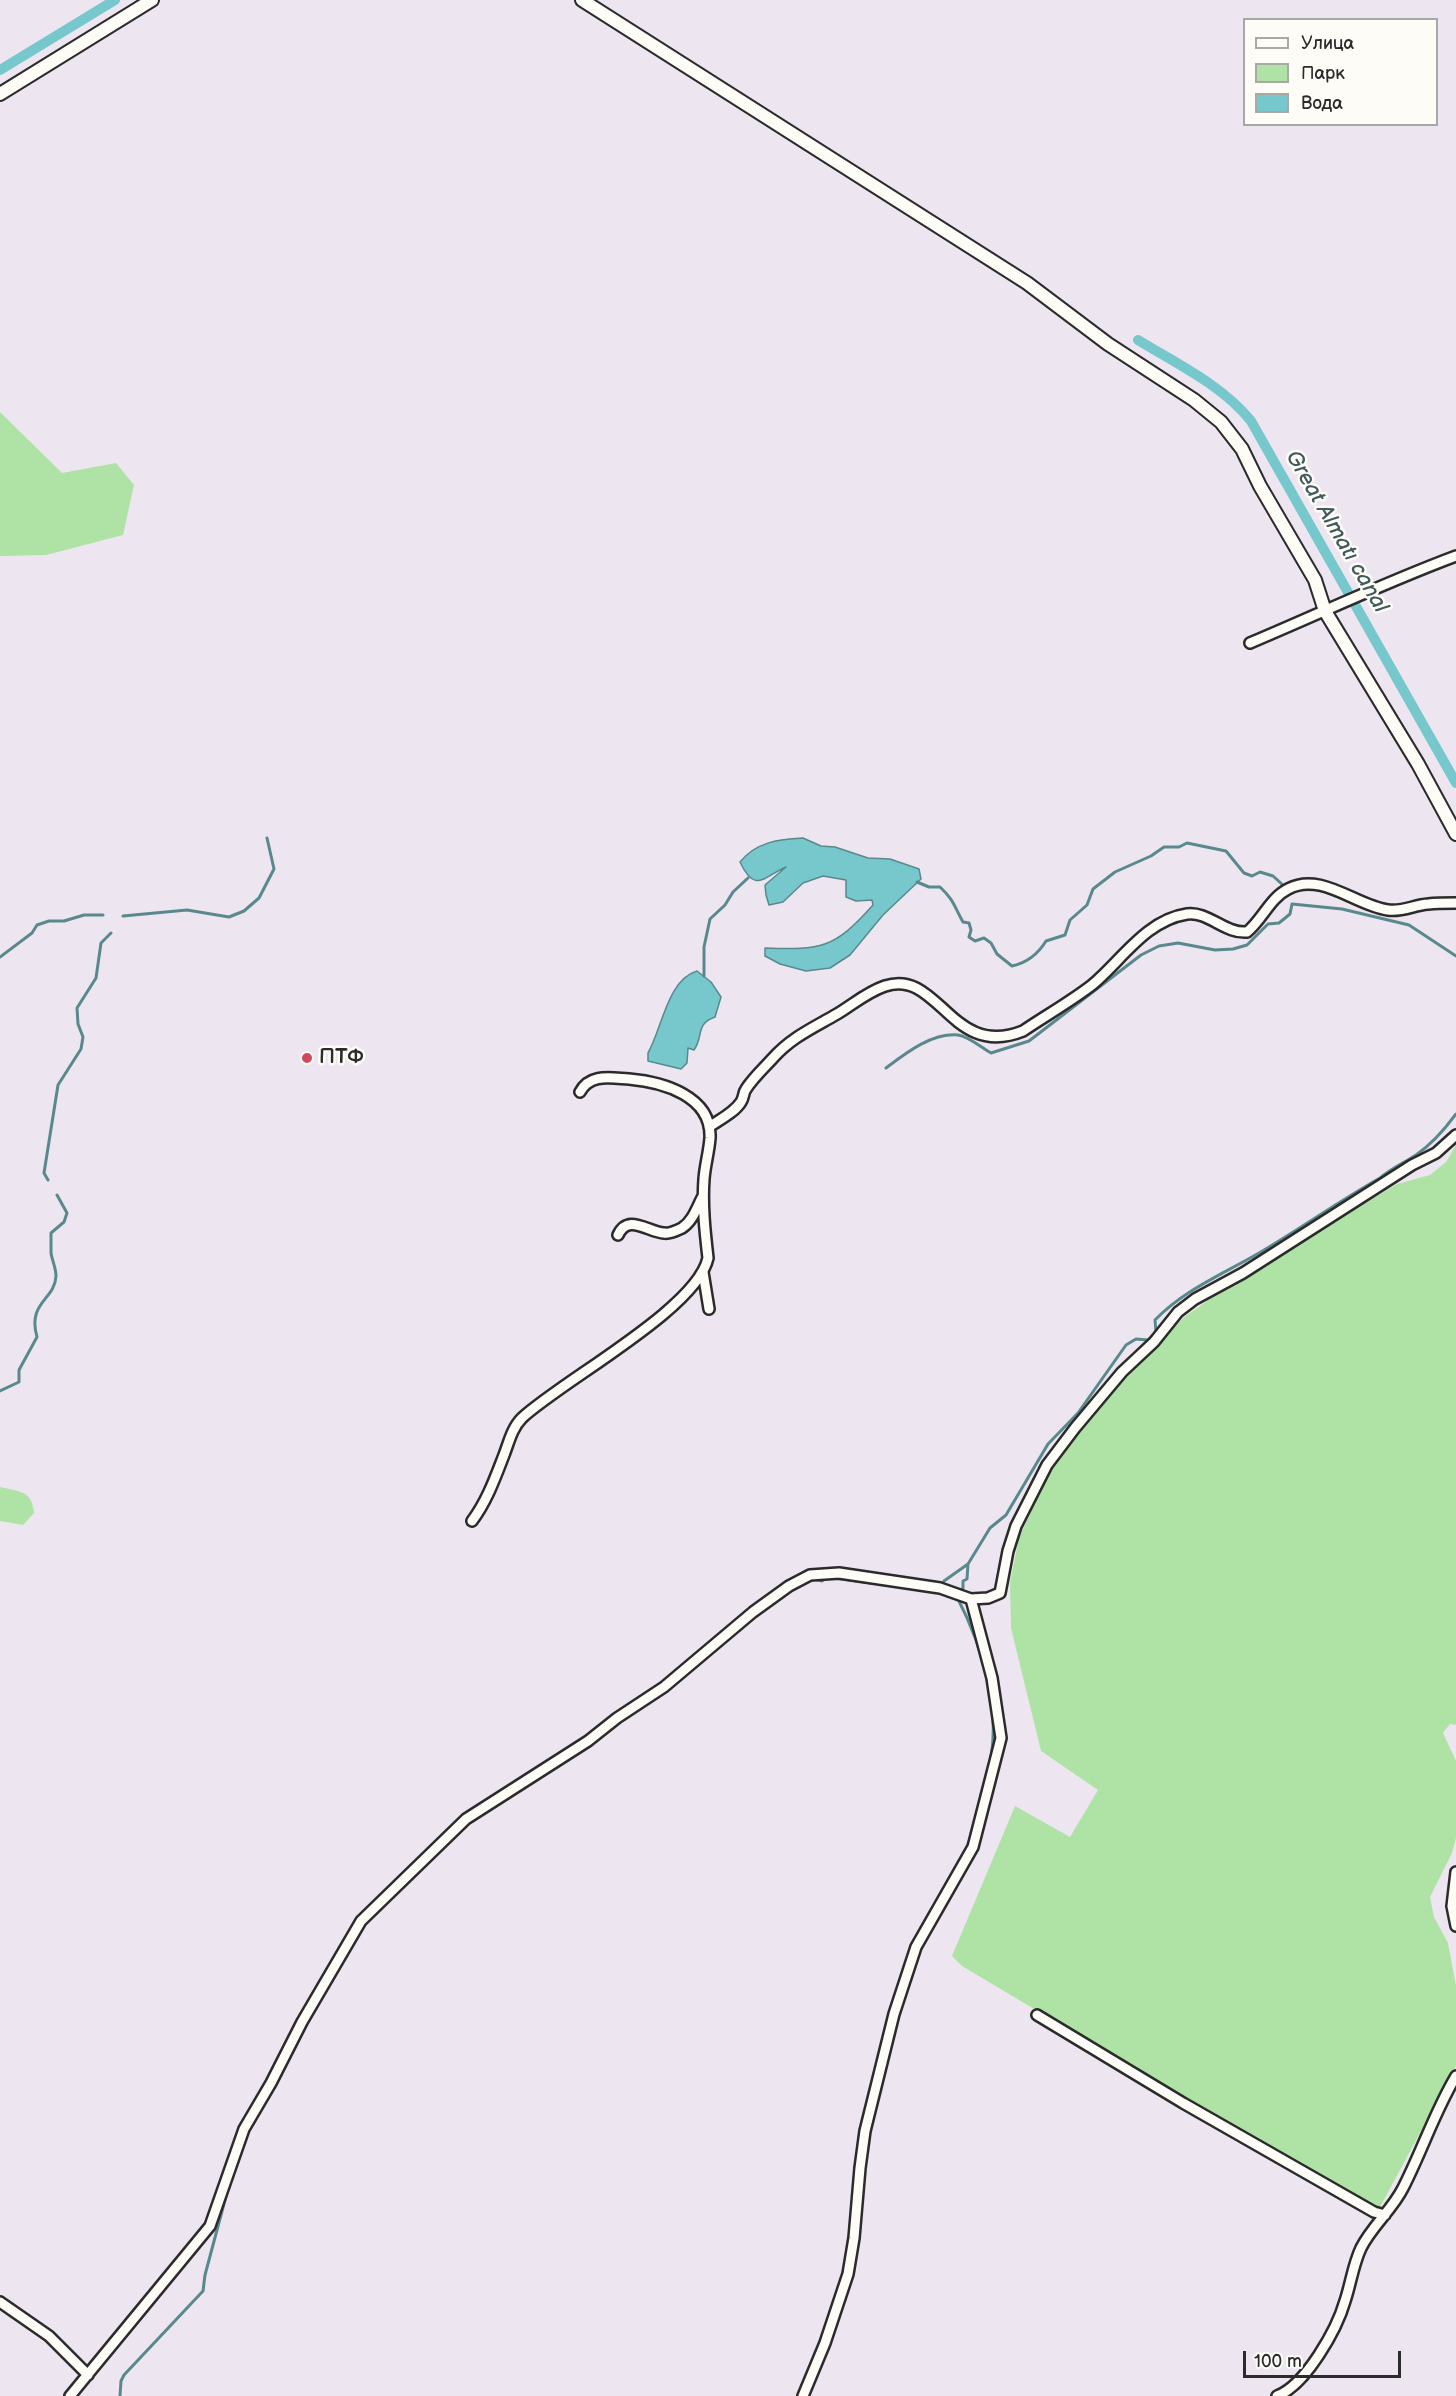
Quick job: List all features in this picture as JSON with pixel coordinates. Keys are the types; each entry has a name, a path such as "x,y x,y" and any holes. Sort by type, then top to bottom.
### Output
{"street":[{"path":"0,94 152,0"},
{"path":"582,0 953,235 1027,284 1108,344 1208,410 1232,434 1242,449 1260,486 1456,834"},
{"path":"1250,643 1330,609 1361,593 1456,556"},
{"path":"708,1127 741,1102 744,1091 792,1039 885,986 905,984 913,987 926,994 969,1031 979,1035 988,1037 1013,1035 1023,1031 1092,985 1118,958 1155,927 1173,917 1193,913 1234,931 1247,932 1286,889 1302,883 1317,884 1375,908 1389,911 1402,911 1426,904 1456,903"},
{"path":"580,1092 584,1085 597,1078 632,1079 669,1087 686,1095 701,1108 710,1137 704,1194 708,1258 704,1272 709,1309"},
{"path":"70,2396 210,2226 244,2129 271,2083 302,2022 362,1921 466,1819 588,1741 617,1718 664,1687 753,1612 789,1586 810,1575 838,1573 940,1588 971,1599 988,1598 1000,1593 1008,1551 1016,1526 1047,1465 1122,1372 1154,1342 1178,1312 1195,1299 1243,1273 1412,1165 1436,1153 1456,1135"},
{"path":"618,1235 627,1225 638,1225 663,1233 682,1228 692,1220 704,1194"},
{"path":"472,1521 488,1495 513,1430 520,1420 545,1399 621,1348 684,1294 704,1272"},
{"path":"803,2396 825,2343 848,2274 865,2131 894,2014 916,1947 973,1847 1001,1738 992,1678 971,1599"},
{"path":"1456,1872 1452,1906 1456,1926"},
{"path":"1037,2015 1245,2138 1374,2212 1385,2215"},
{"path":"1277,2396 1301,2378 1341,2314 1362,2246 1404,2187 1444,2096 1456,2076"},
{"path":"0,2302 49,2336 88,2375"}],"green space":[{"path":"0,412 62,473 116,463 134,485 123,535 46,555 0,556"},
{"path":"1456,1145 1456,1725 1450,1724 1443,1733 1456,1761 1456,1838 1452,1853 1430,1897 1434,1917 1448,1943 1456,1986 1456,2066 1379,2209 1113,2056 962,1966 952,1956 1015,1806 1070,1837 1098,1790 1041,1751 1011,1628 1010,1582 1019,1538 1050,1470 1110,1394 1183,1318 1228,1286 1397,1184 1430,1175 1446,1162"},
{"path":"0,1487 24,1493 31,1500 34,1513 23,1525 0,1521"}],"water":[{"path":"803,838 821,846 835,847 868,858 890,859 919,869 921,879 883,915 850,955 830,968 806,971 780,964 765,956 765,948 800,948 825,944 848,931 873,905 872,900 856,901 846,897 846,880 823,876 803,883 783,902 769,905 765,885 786,867 765,878 755,880 745,872 740,862 753,850 768,843"},
{"path":"697,971 711,982 721,997 715,1017 702,1027 694,1050 688,1048 687,1063 681,1069 648,1061 648,1053 666,1006 679,984 687,976"}],"waterway":[{"name":"Great Almatı canal","path":"0,70 115,0"},
{"name":"Great Almatı canal","path":"1138,340 1213,386 1251,421 1456,783"},
{"path":"123,916 187,910 229,917 244,911 259,898 274,869 267,838"},
{"path":"917,882 929,887 940,887 951,900 963,922 969,923 971,930 969,937 975,941 984,938 991,943 997,954 1012,966 1031,957 1046,941 1065,935 1070,920 1087,905 1093,889 1115,872 1151,856 1164,847 1179,847 1187,843 1226,851 1244,873 1252,876 1260,872 1273,876 1284,886"},
{"path":"704,976 704,947 710,919 748,878"},
{"path":"886,1068 919,1045 948,1035 966,1038 991,1053 1029,1041 1141,955 1159,946 1178,943 1215,950 1247,945 1268,924 1279,923 1290,914 1292,904 1342,909 1409,925 1456,956"},
{"path":"0,957 32,933 37,925 84,915 103,915"},
{"path":"48,1180 44,1173 58,1085 81,1049 83,1037 78,1024 77,1008 96,978 101,943 111,933"},
{"path":"942,1586 944,1581 968,1564 990,1528 1006,1515 1048,1444 1078,1413 1126,1345 1136,1339 1148,1340 1156,1332 1155,1320 1191,1291 1274,1244 1416,1155 1438,1136 1456,1114"},
{"path":"0,1391 19,1382 19,1370 37,1337 35,1325 38,1309 54,1284 56,1273 51,1253 51,1233 64,1222 67,1213 57,1195"},
{"path":"968,1564 967,1579 963,1581 963,1588 957,1597 975,1637 988,1680 993,1724 989,1767"},
{"path":"803,1583 814,1579 822,1581 827,1577 916,1589"},
{"path":"558,1766 580,1751"},
{"path":"965,1853 973,1831"},
{"path":"120,2396 121,2381 124,2375 203,2291 205,2275 229,2185"}],"place":[{"name":"ПТФ","path":"307,1058"}]}
